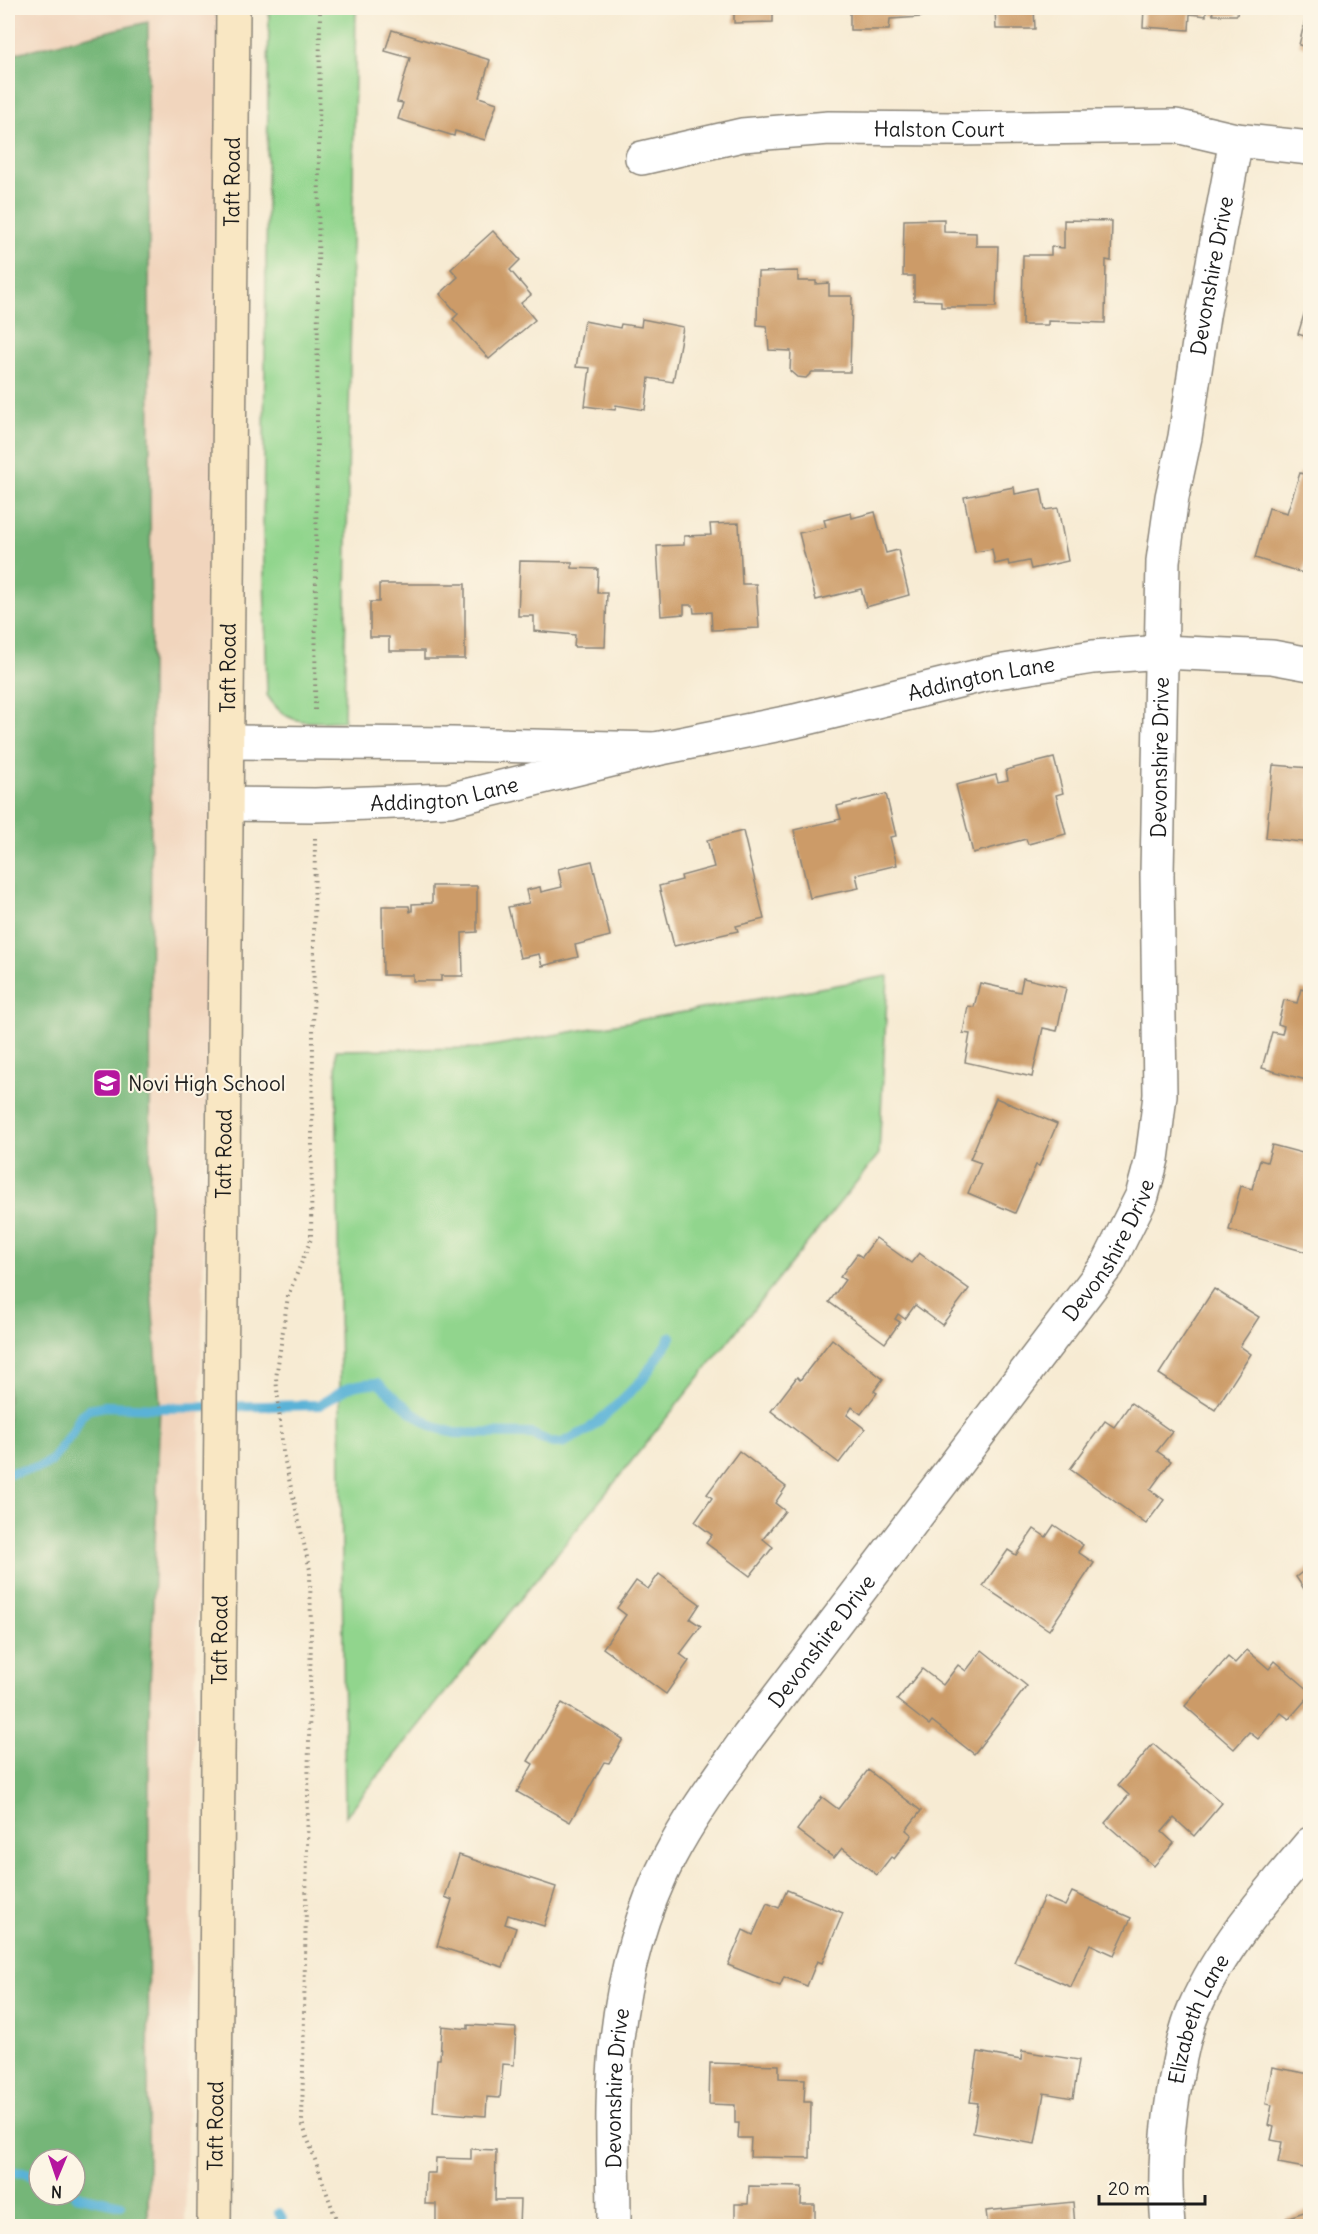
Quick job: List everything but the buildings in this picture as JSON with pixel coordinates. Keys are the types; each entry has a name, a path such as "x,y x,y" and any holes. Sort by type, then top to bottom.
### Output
{"street":[{"name":"Taft Road","path":"214,2226 233,8"},
{"name":"Halston Court","path":"642,158 742,135 829,128 1176,126 1236,140 1311,148"},
{"name":"Devonshire Drive","path":"614,2226 614,2084 616,2041 622,1999 643,1924 669,1857 695,1812 748,1737 1108,1264 1142,1196 1152,1159 1160,1095 1157,874 1162,561 1172,497 1185,437 1203,316 1236,140"},
{"name":"Addington Lane","path":"227,804 315,805 449,801 656,749 795,721 991,673 1093,657 1162,652 1272,657 1311,664"},
{"name":"Addington Lane","path":"227,742 656,749"},
{"name":"Elizabeth Lane","path":"1168,2226 1165,2155 1171,2105 1181,2053 1194,2008 1217,1966 1262,1900 1311,1844"}],"path":[{"path":"315,708 320,8"},
{"path":"315,836 311,1239 288,1296 276,1378 283,1452 310,1570 311,1632 302,2123 336,2219 336,2226"}],"shaded area":[{"name":"Novi High School","path":"8,8 227,8 185,2226 8,2226"}],"green space":[{"path":"269,8 356,8 344,721 310,722 291,718 275,706 267,695 263,532"},
{"name":"Novi High School","path":"148,22 151,688 150,1276 160,1403 149,1719 148,2226 8,2226 8,55"},
{"path":"888,976 879,1154 345,1817 336,1050 480,1048"}],"waterway":[{"path":"8,1473 38,1468 51,1461 73,1432 81,1415 90,1409 105,1406 157,1408 319,1405 351,1387 378,1383 413,1413 434,1427 455,1433 532,1434 552,1443 562,1443 588,1430 616,1406 643,1379 671,1337"},
{"path":"8,2172 27,2173"},
{"path":"87,2198 121,2205"},
{"path":"279,2213 282,2226"}],"place":[{"name":"Novi High School","path":"107,1083"}]}
